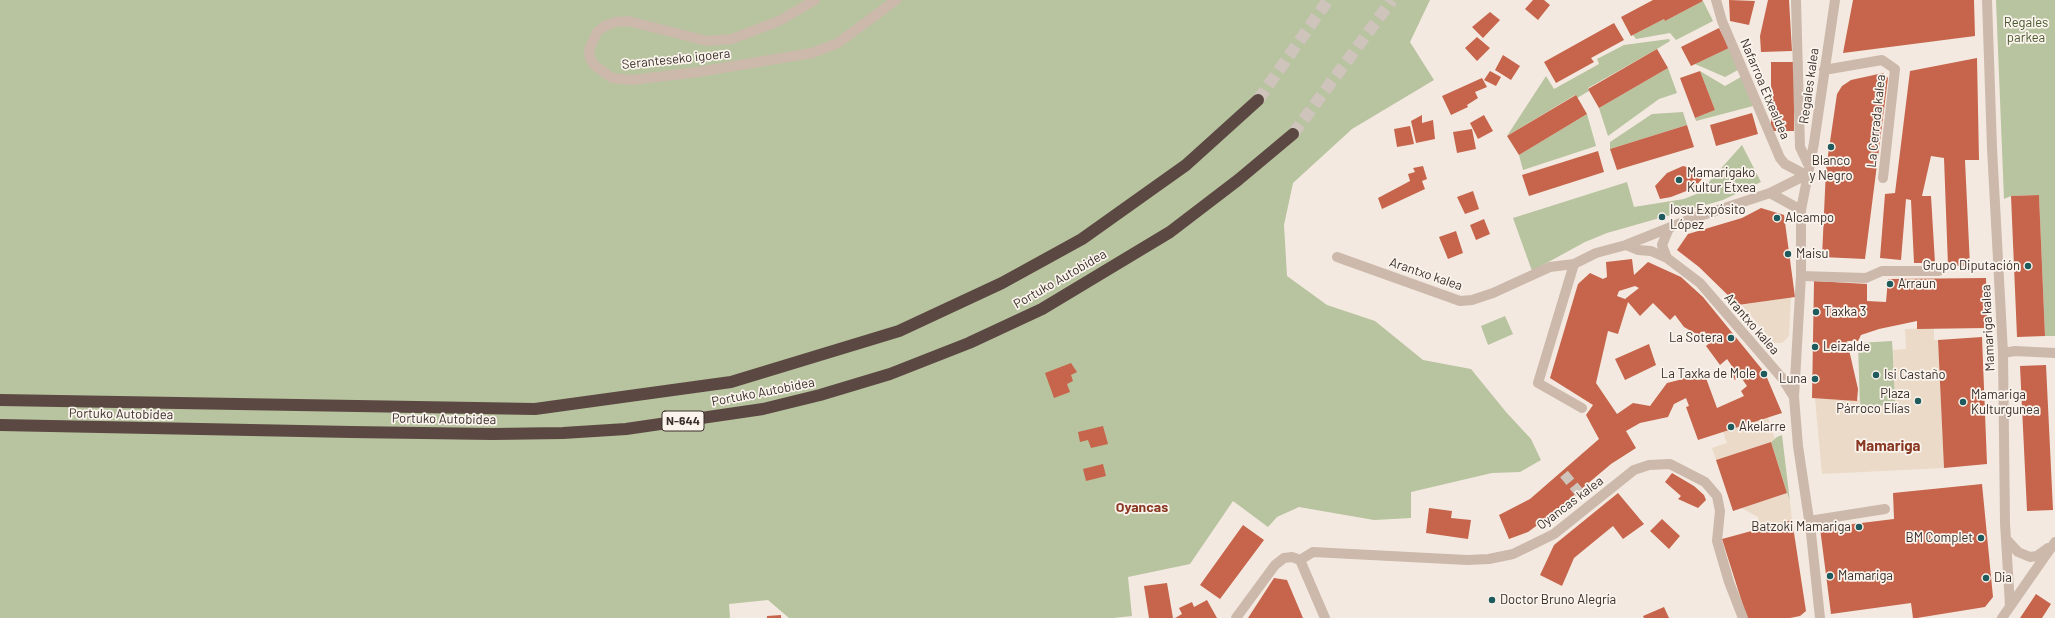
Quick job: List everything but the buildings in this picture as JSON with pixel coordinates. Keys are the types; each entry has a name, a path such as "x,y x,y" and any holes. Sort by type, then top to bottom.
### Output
{"highway":[{"name":"Portuko Autobidea","path":"0,400 535,409 731,382 899,331 1002,283 1088,235 1186,165 1258,100"},
{"name":"Portuko Autobidea","path":"0,425 422,433 563,433 626,429 763,409 820,395 890,374 969,343 1042,308 1170,232 1238,180 1293,134"}],"street":[{"name":"Seranteseko igoera","path":"815,0 779,21 732,39 708,41 628,22 615,22 605,26 597,32 589,50 590,58 594,65 612,78 632,80 698,72 812,53 838,43 896,0"},
{"name":"Nafarroa Etxealdea","path":"1716,0 1722,21 1780,158 1785,164 1808,170"},
{"path":"1796,0 1800,147 1808,170 1801,210 1801,276 1794,397 1798,446 1809,521 1820,618"},
{"name":"Regales kalea","path":"1808,170 1835,0"},
{"name":"Mamariga kalea","path":"1987,0 1990,41 1992,148 2003,353 2006,539 2010,606"},
{"name":"La Cerrada kalea","path":"1824,70 1882,60 1895,70 1883,178"},
{"name":"Arantxo kalea","path":"1337,257 1460,301 1472,300 1493,293 1550,267 1574,264 1596,253 1626,245 1691,219 1770,193 1808,170"},
{"path":"1770,193 1801,210"},
{"path":"1667,258 1662,245 1670,228"},
{"name":"Arantxo kalea","path":"1626,245 1638,250 1651,251 1667,258 1700,284 1782,378 1794,397"},
{"path":"1574,264 1538,383 1582,408"},
{"path":"1801,276 1866,278 1882,270 1939,271"},
{"path":"2003,353 2016,351 2055,353"},
{"name":"Oyancas kalea","path":"1236,618 1275,565 1284,558 1292,557 1300,560 1313,552 1467,560 1489,559 1513,554 1554,534 1634,470 1649,465 1670,464 1705,482 1717,496 1720,511 1717,541 1729,582 1743,618"},
{"path":"1809,521 1885,509"},
{"path":"2006,539 2018,552 2030,557 2036,556 2055,543"},
{"path":"2002,618 2055,543"},
{"path":"1300,560 1325,618"}],"green space":[{"path":"0,0 1430,0 1410,42 1434,80 1352,129 1293,183 1284,225 1287,276 1327,305 1375,321 1423,360 1471,369 1506,412 1531,439 1541,460 1520,472 1492,473 1411,492 1411,518 1374,520 1299,507 1277,517 1268,527 1233,501 1190,564 1128,577 1132,616 1113,618 789,618 768,600 729,604 730,618 0,618"},
{"name":"Regales parkea","path":"1996,0 2055,0 2055,336 2045,336 2039,195 2011,196 2004,199"},
{"path":"1703,1 1713,21 1676,40 1670,33 1636,39 1633,35 1664,19 1665,21"},
{"path":"1669,39 1670,41 1657,49 1588,88 1589,91 1577,98 1575,95 1507,136 1546,76 1554,89 1599,64 1597,59 1624,45"},
{"path":"1729,48 1738,70 1725,77 1695,64"},
{"path":"1668,68 1677,93 1659,99 1608,136 1599,108"},
{"path":"1700,71 1725,86 1741,77 1753,106 1696,121 1695,118 1715,110"},
{"path":"1683,112 1687,125 1610,149 1610,142 1652,114"},
{"path":"1587,114 1596,146 1523,170 1519,155"},
{"path":"1742,145 1761,182 1723,200 1607,233 1585,242 1532,271 1513,218 1627,182 1634,207 1684,199 1699,193"},
{"path":"1505,316 1513,334 1488,345 1481,326"},
{"name":"Isi Castaño","path":"1892,341 1896,405 1860,407 1858,343"},
{"path":"1782,435 1790,502 1771,442"}],"shaded area":[{"path":"1791,297 1789,336 1782,343 1774,343 1742,305"},
{"name":"Plaza Párroco Elías","path":"1934,328 1934,340 1938,340 1944,468 1822,474 1815,398 1860,400 1861,407 1895,405 1893,350 1906,349 1905,329"},
{"path":"1768,417 1775,439 1771,442 1716,460 1712,448 1727,443 1723,432"},
{"path":"1787,493 1790,502 1792,520 1761,529 1758,517 1741,508"}],"tunnel":[{"path":"1258,100 1328,0"},
{"path":"1293,134 1392,0"},
{"path":"1564,474 1583,497"}],"place":[{"name":"Blanco y Negro","path":"1831,147"},
{"name":"Mamarigako Kultur Etxea","path":"1679,180"},
{"name":"Iosu Expósito López","path":"1662,217"},
{"name":"Alcampo","path":"1777,218"},
{"name":"Maisu","path":"1788,254"},
{"name":"Grupo Diputación","path":"2028,266"},
{"name":"Arraun","path":"1890,284"},
{"name":"Taxka 3","path":"1816,312"},
{"name":"La Sotera","path":"1731,338"},
{"name":"Leizalde","path":"1815,347"},
{"name":"La Taxka de Mole","path":"1764,374"},
{"name":"Isi Castaño","path":"1876,375"},
{"name":"Luna","path":"1815,379"},
{"name":"Plaza Párroco Elías","path":"1918,401"},
{"name":"Mamariga Kulturgunea","path":"1963,402"},
{"name":"Akelarre","path":"1731,427"},
{"name":"Batzoki Mamariga","path":"1859,527"},
{"name":"BM Complet","path":"1981,538"},
{"name":"Mamariga","path":"1830,576"},
{"name":"Dia","path":"1986,578"},
{"name":"Doctor Bruno Alegría","path":"1492,600"}],"district":[{"name":"Mamariga","path":"1888,446"},
{"name":"Oyancas","path":"1142,507"}]}
